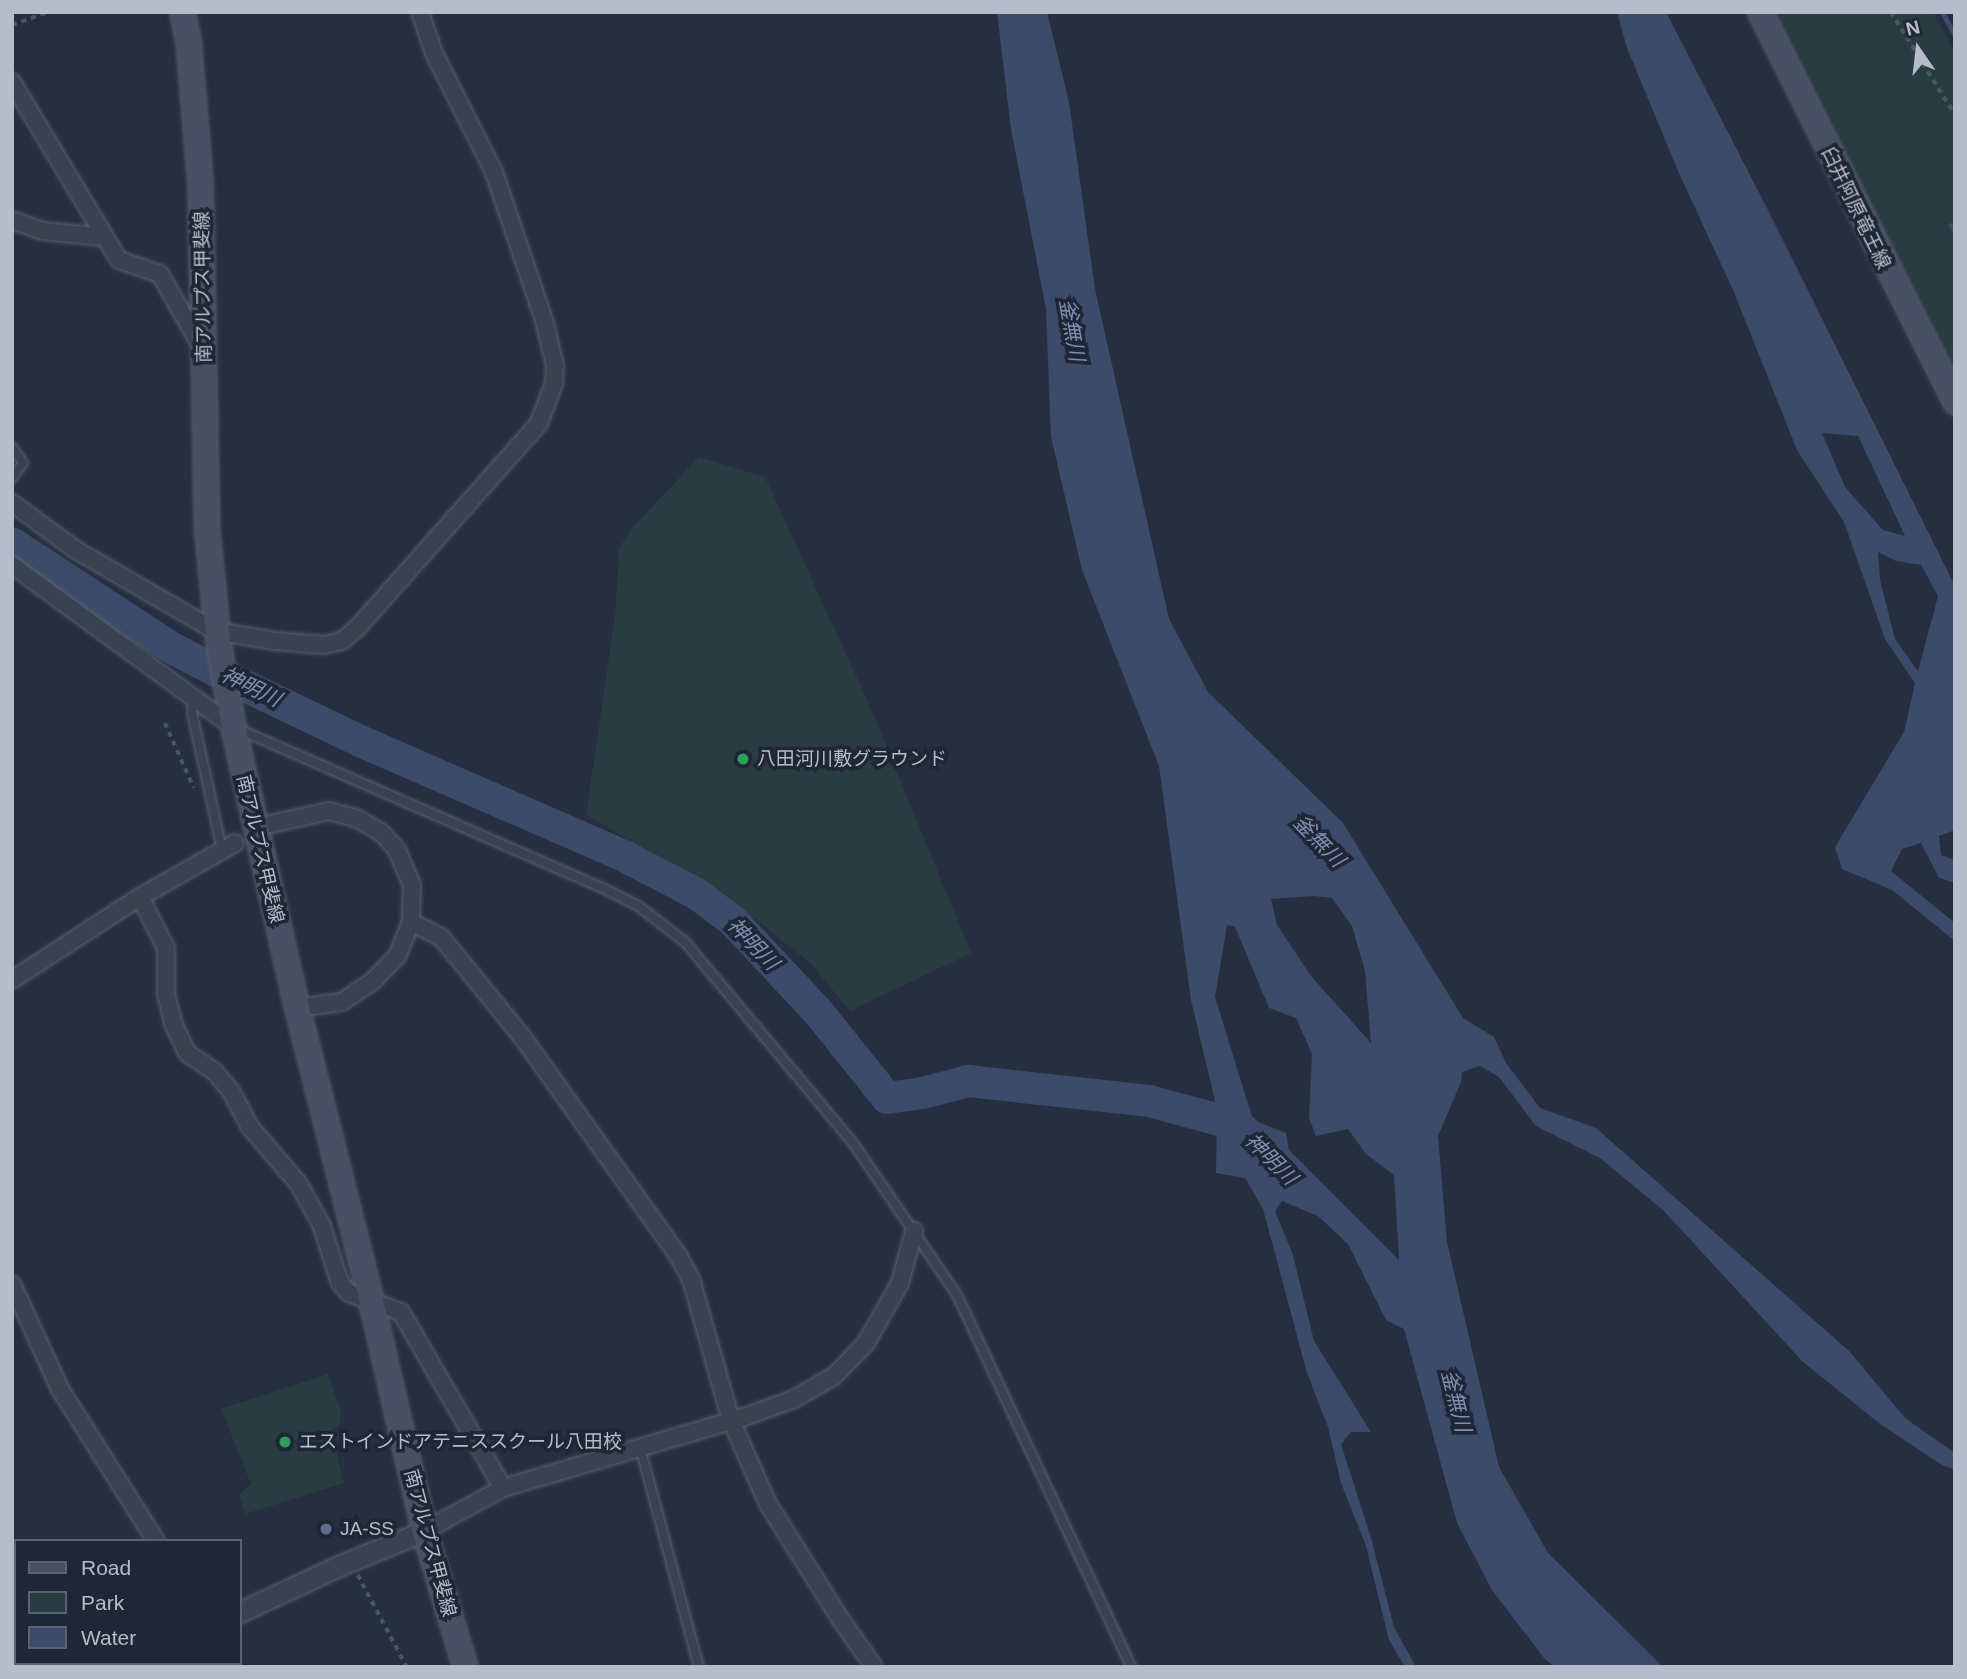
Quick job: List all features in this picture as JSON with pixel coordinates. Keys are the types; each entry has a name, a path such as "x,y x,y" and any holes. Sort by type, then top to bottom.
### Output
{"main road":[{"name":"南アルプス甲斐線","path":"182,12 188,40 201,184 207,533 217,637 233,727 297,1008 371,1301 424,1531 465,1667"},
{"name":"臼井阿原竜王線","path":"1760,12 1955,402"}],"street":[{"path":"12,503 76,550 217,637 324,645 342,641 539,423 549,402 555,366 544,320 494,172 434,53 419,12"},
{"path":"12,82 119,260 160,274 204,354"},
{"path":"12,220 42,231 105,237"},
{"path":"12,565 233,727"},
{"path":"271,824 329,811 356,818 382,833 397,850 407,869 414,903 411,922 397,956 373,981 342,1002 297,1008"},
{"path":"12,980 140,897 229,847"},
{"path":"140,897 166,948 166,994 173,1023 187,1053 214,1071 231,1091 250,1127 298,1182 321,1224 340,1283 349,1293 401,1312 503,1488"},
{"path":"411,922 441,937 523,1038 678,1255 691,1279 731,1420 768,1504 874,1667"},
{"path":"242,1611 424,1531 503,1488 794,1399 834,1376 857,1355 900,1283 914,1231"},
{"path":"12,1284 60,1389 155,1539"}],"lane":[{"path":"12,447 23,463 12,478"},
{"path":"193,699 192,713 229,847"},
{"path":"233,727 603,888 638,905 685,942 853,1143 957,1295 1131,1667"},
{"path":"640,1447 699,1667"}],"path":[{"path":"12,25 47,12"},
{"path":"1891,12 1955,115"},
{"path":"351,1561 407,1667"}],"green space":[{"path":"1773,12 1933,12 1955,52 1955,376"},
{"name":"八田河川敷グラウンド","path":"699,457 765,477 869,704 971,953 850,1011 810,963 733,901 586,815 615,615 619,548 633,527"},
{"name":"エストインドアテニススクール八田校","path":"328,1374 341,1412 340,1424 331,1431 344,1483 245,1514 239,1494 251,1484 221,1409"}],"water":[{"name":"釜無川","path":"997,12 1047,12 1069,102 1095,289 1169,619 1208,692 1343,823 1463,1018 1494,1037 1506,1063 1540,1108 1596,1128 1850,1352 1905,1418 1955,1453 1955,1470 1942,1465 1879,1423 1803,1362 1663,1210 1600,1158 1536,1126 1499,1077 1480,1066 1462,1072 1461,1082 1438,1136 1447,1242 1499,1467 1548,1553 1663,1667 1554,1667 1544,1658 1492,1590 1457,1523 1404,1329 1386,1320 1348,1244 1318,1216 1282,1201 1275,1211 1293,1255 1314,1341 1371,1432 1351,1432 1341,1444 1371,1538 1394,1627 1416,1667 1405,1667 1389,1640 1366,1546 1341,1483 1328,1427 1307,1373 1263,1209 1245,1178 1216,1173 1217,1109 1191,1000 1159,766 1082,570 1051,437 1046,309 1011,129","holes":["1313,896 1332,898 1352,926 1365,971 1371,1043 1311,976 1277,925 1271,899","1227,925 1235,927 1269,1008 1296,1018 1312,1054 1309,1118 1316,1136 1348,1129 1366,1154 1394,1175 1399,1260 1289,1150 1286,1133 1253,1120 1215,997"]},
{"path":"1617,12 1666,12 1955,586 1955,830 1939,836 1941,855 1955,860 1955,883 1939,878 1921,843 1902,849 1891,871 1955,923 1955,941 1892,890 1842,869 1835,847 1904,732 1915,683 1885,639 1844,522 1797,450 1733,290 1678,171 1627,48","holes":["1822,433 1858,436 1905,536 1883,530 1845,487","1878,552 1896,561 1921,565 1938,596 1918,671 1895,639 1880,580"]}],"waterway":[{"path":"1942,12 1955,35"},
{"path":"1951,225 1955,233"},
{"name":"神明川","path":"12,543 172,648 247,687 360,741 624,856 697,894 733,921 819,1013 887,1098 923,1093 968,1081 1149,1101 1238,1125 1253,1139"}],"place":[{"name":"八田河川敷グラウンド","path":"743,759"},
{"name":"エストインドアテニススクール八田校","path":"285,1442"},
{"name":"JA-SS","path":"326,1529"}]}
